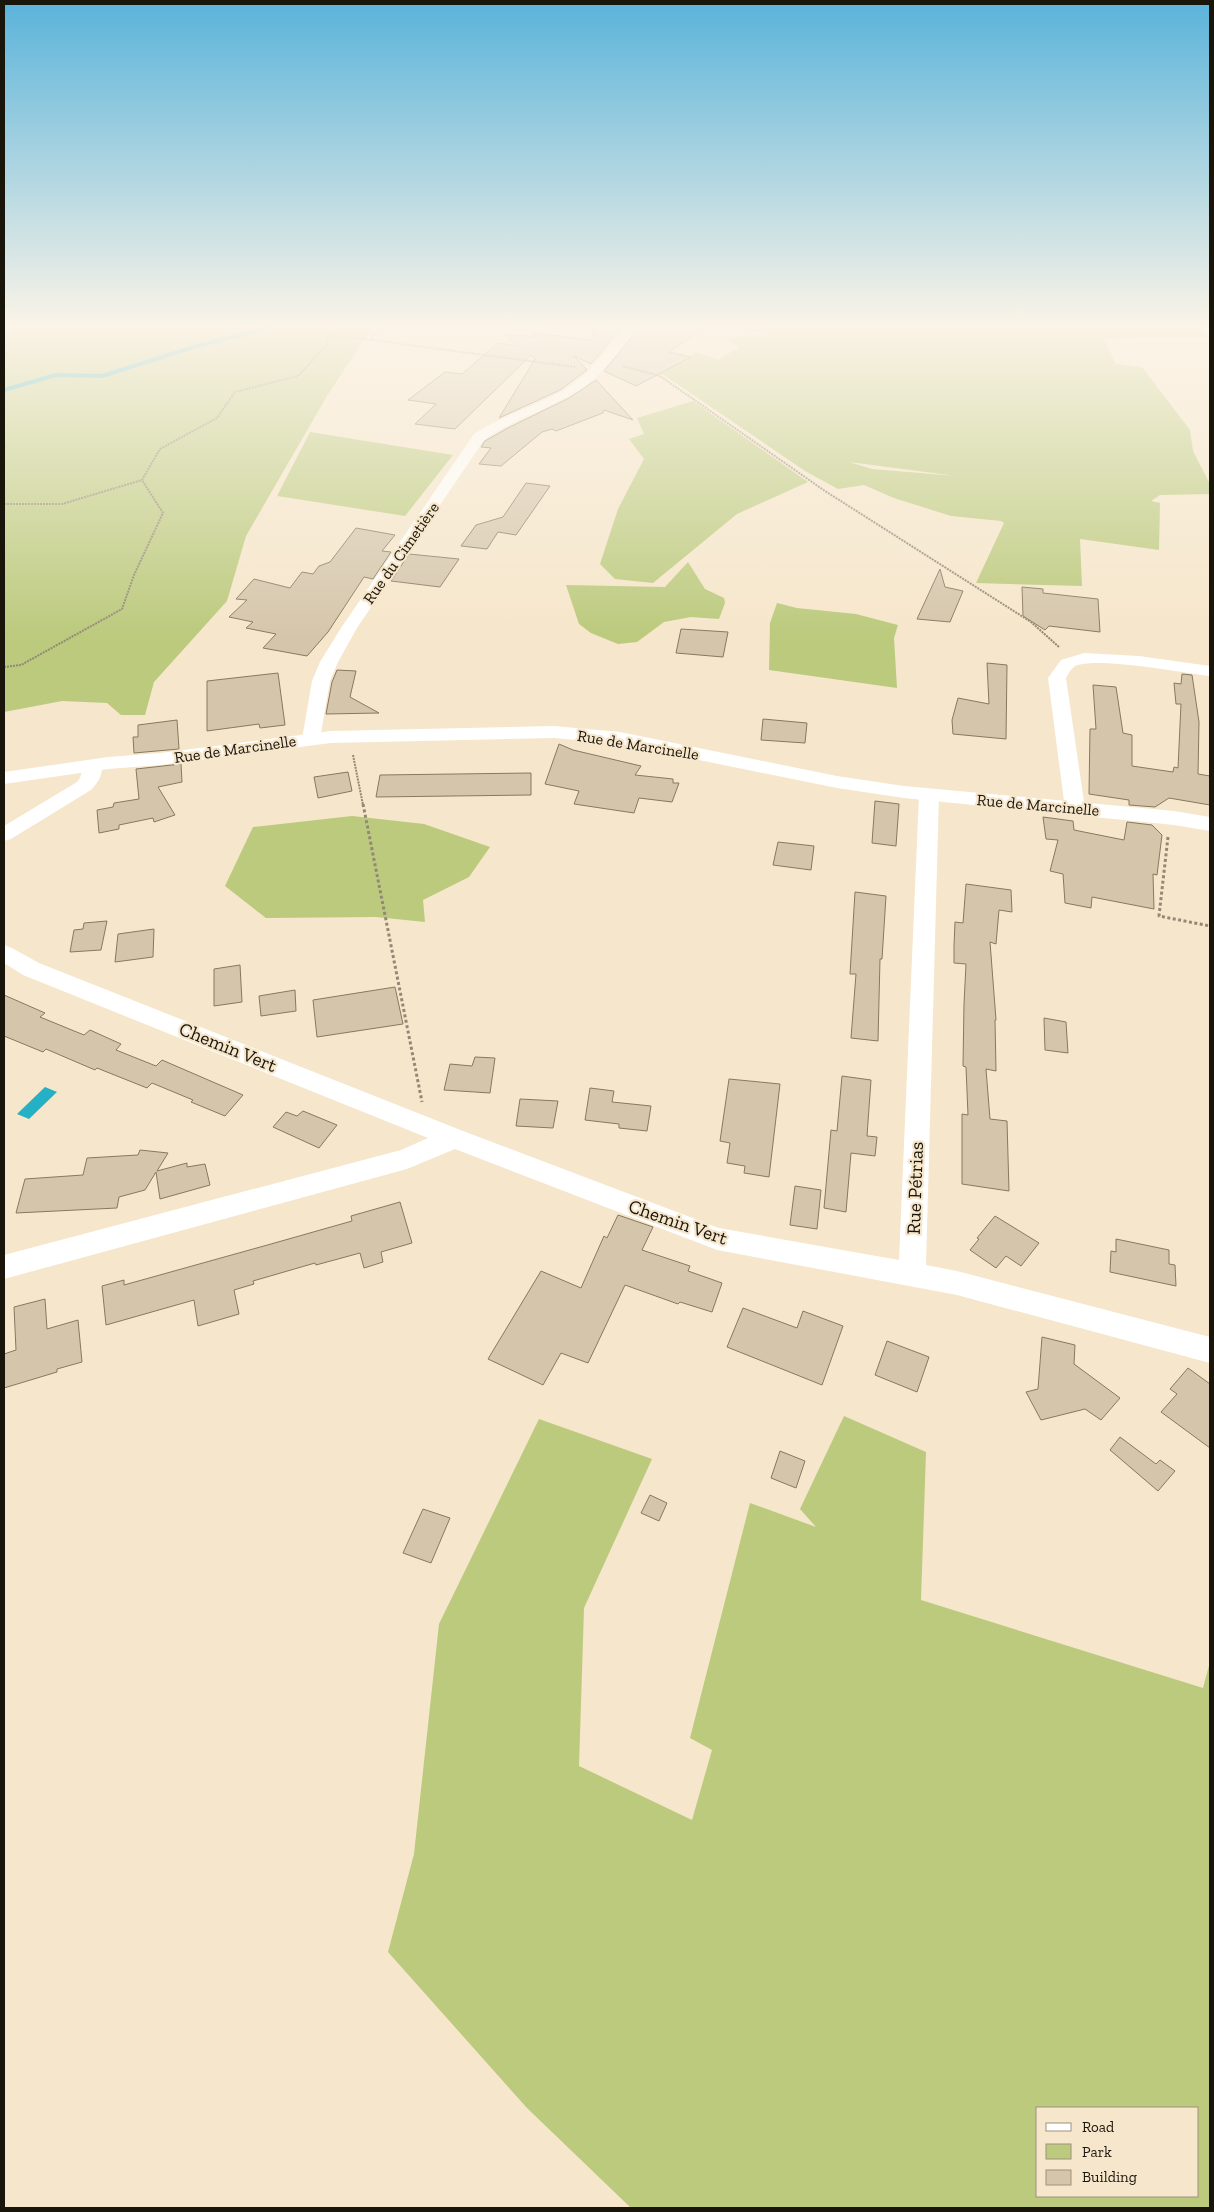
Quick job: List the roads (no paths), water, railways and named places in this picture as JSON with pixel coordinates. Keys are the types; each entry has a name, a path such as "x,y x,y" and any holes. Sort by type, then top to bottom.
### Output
{"street":[{"name":"Rue du Cimetière","path":"311,739 321,681 329,662 349,628 479,437 489,430"},
{"path":"1075,809 1057,678 1062,668 1070,662 1081,659 1106,659 1210,671"},
{"name":"Rue de Marcinelle","path":"4,778 344,736 535,732 597,736 650,744 831,781 929,795 1171,818 1210,824"},
{"path":"4,835 84,786 92,774 92,766"},
{"name":"Rue Pétrias","path":"912,1274 929,795"},
{"name":"Chemin Vert","path":"4,953 31,968 454,1138 717,1239 912,1274"},
{"path":"4,1267 407,1159 454,1138"},
{"path":"912,1274 957,1283 1210,1350"}],"water":[{"path":"45,1087 57,1092 29,1119 17,1114"}]}
